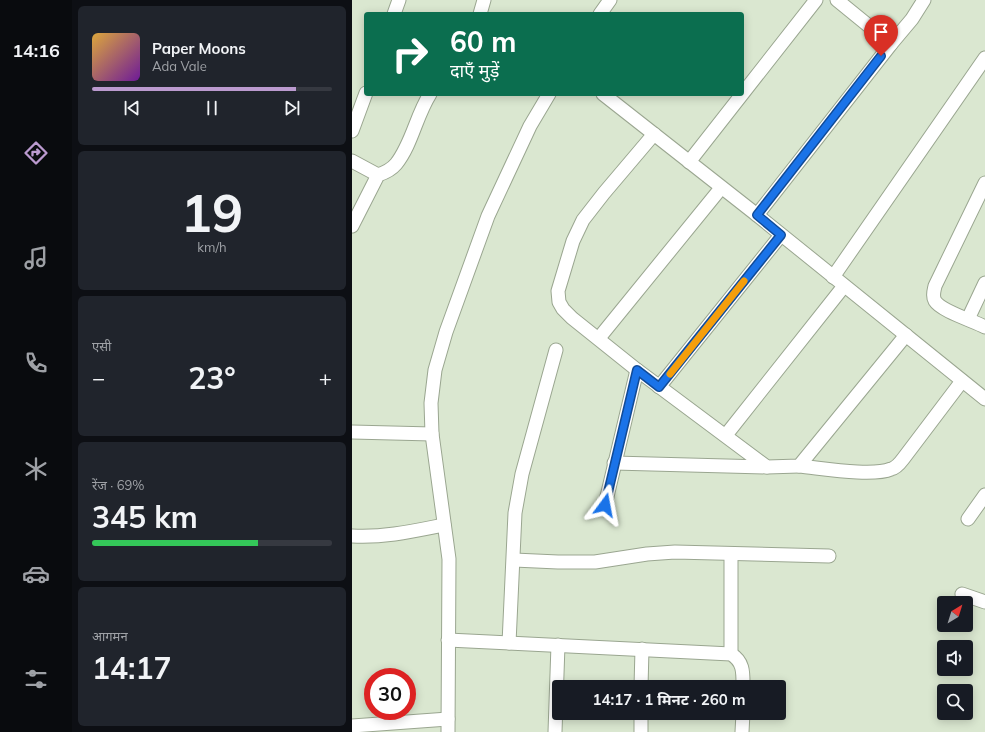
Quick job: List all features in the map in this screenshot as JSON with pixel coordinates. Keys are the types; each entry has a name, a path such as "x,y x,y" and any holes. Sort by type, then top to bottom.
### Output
{"street":[{"path":"395,12 399,0"},
{"path":"481,12 484,0"},
{"path":"601,12 610,0"},
{"path":"744,92 816,0"},
{"path":"837,0 891,44"},
{"path":"757,215 891,44 912,20 924,0"},
{"path":"833,277 985,58"},
{"path":"352,131 365,96"},
{"path":"352,226 378,175 387,172 396,164 429,96"},
{"path":"448,732 449,560 432,434 432,403 435,370 446,332 491,209 530,126 548,96"},
{"path":"606,96 757,215 985,399"},
{"path":"689,162 741,96"},
{"path":"654,134 604,192 583,220 573,242 558,291 559,302 563,309 572,318 599,338 637,370 767,467"},
{"path":"352,161 378,175"},
{"path":"985,183 935,286 933,294 935,301 947,310 985,327"},
{"path":"599,338 721,188"},
{"path":"659,387 781,235"},
{"path":"968,319 985,283"},
{"path":"726,435 844,286"},
{"path":"798,466 906,335"},
{"path":"509,643 515,513 522,474 556,350"},
{"path":"605,505 637,370"},
{"path":"614,463 767,467 798,466 882,472 893,469 903,459 962,381"},
{"path":"352,432 432,434"},
{"path":"968,519 985,495"},
{"path":"352,536 363,537 402,533 444,525"},
{"path":"514,560 595,562 654,553 675,552 829,556"},
{"path":"731,554 731,654"},
{"path":"962,594 985,602"},
{"path":"448,640 731,654 738,659 742,666 743,680"},
{"path":"555,732 558,645"},
{"path":"641,680 642,649"},
{"path":"352,726 448,719"},
{"path":"641,720 641,732"},
{"path":"742,720 742,732"}],"slow traffic":[{"path":"670,374 744,281"}],"route":[{"path":"605,505 637,370 659,387 781,235 757,215 881,56"}]}
